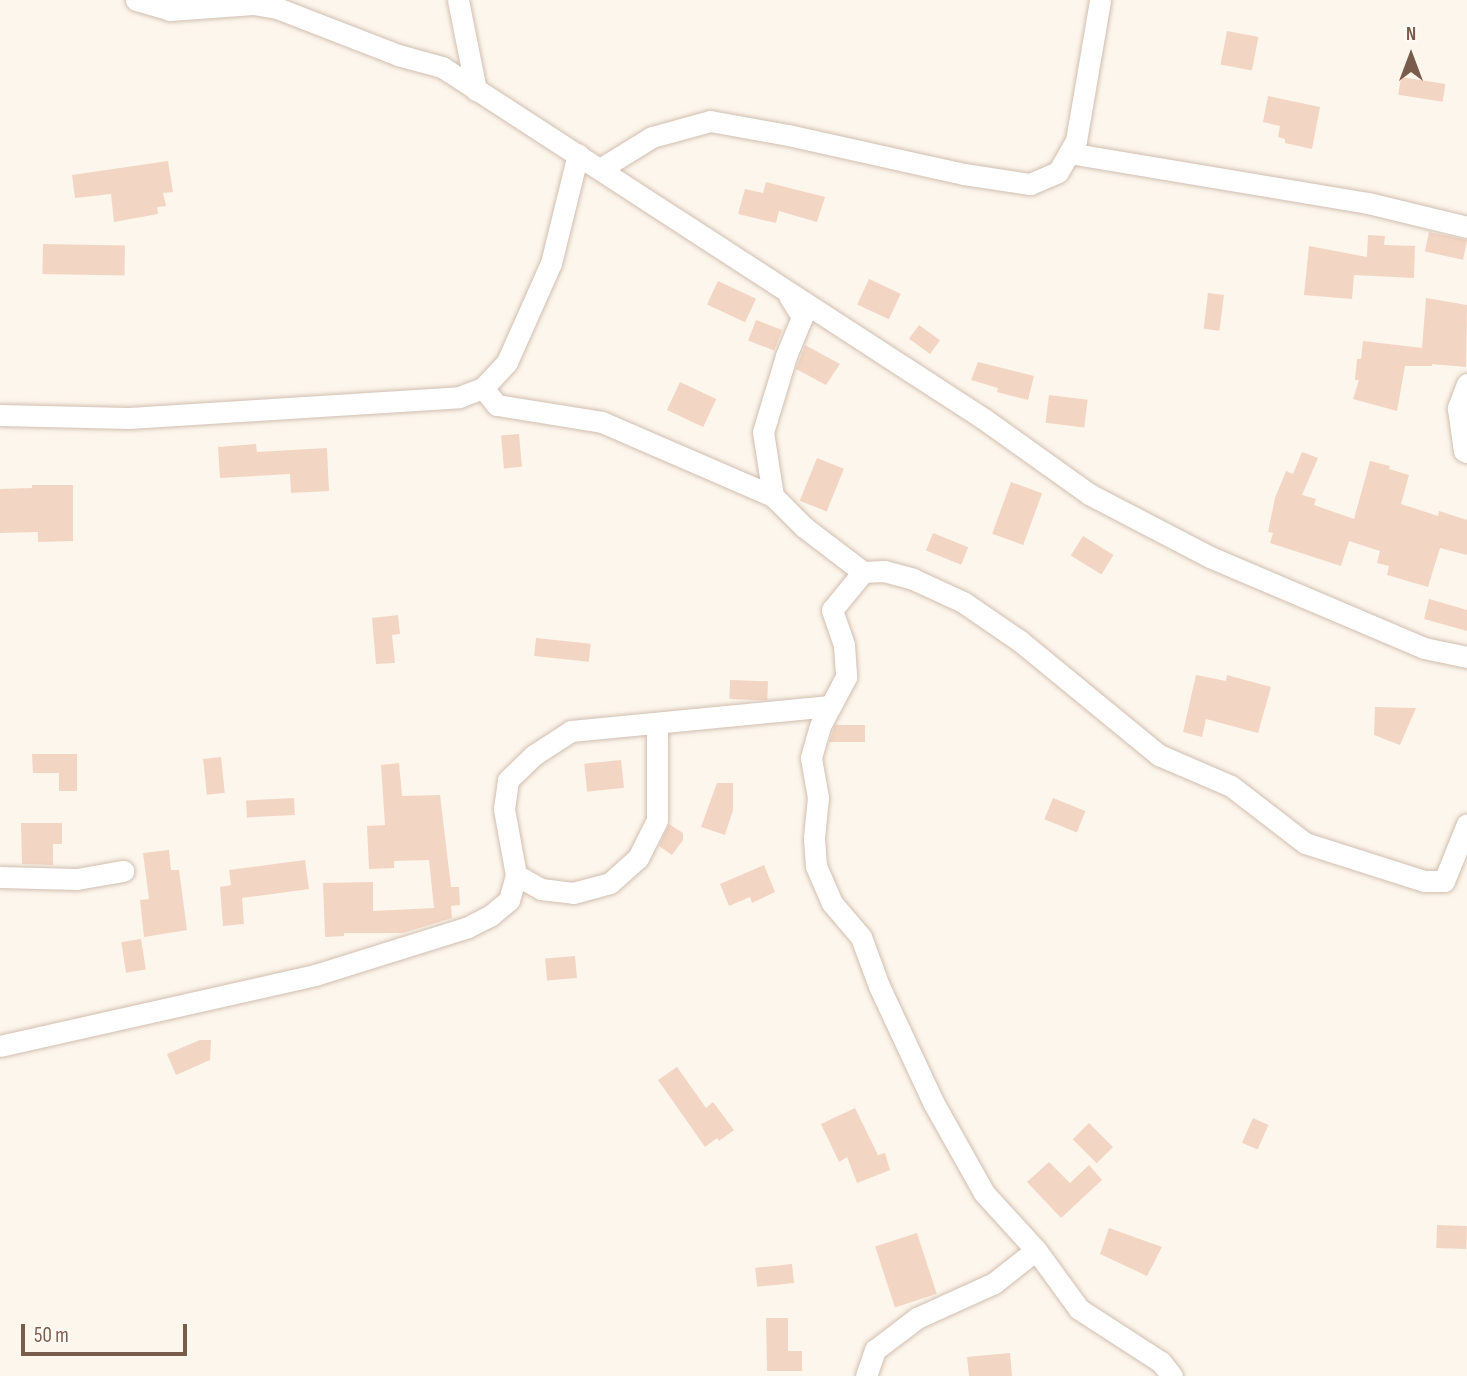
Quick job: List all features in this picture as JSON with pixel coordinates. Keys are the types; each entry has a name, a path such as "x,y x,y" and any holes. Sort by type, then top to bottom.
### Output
{"street":[{"path":"136,0 170,10 253,4 277,8 398,55 442,67 1016,440 1089,494 1210,557 1424,648 1467,657"},
{"path":"458,0 475,90"},
{"path":"600,169 652,137 710,121 788,135 964,174 1030,184 1058,172 1076,141 1100,0"},
{"path":"1069,153 1368,203 1467,227"},
{"path":"0,415 142,418 459,397 482,388 507,362 551,263 578,154"},
{"path":"773,496 763,432 786,356 802,317 786,291"},
{"path":"1467,384 1458,408 1464,451 1467,452"},
{"path":"482,388 497,405 602,422 773,496 804,527 863,572 884,571 913,579 963,601 1020,640 1159,755 1231,786 1305,843 1424,881 1444,881 1467,824"},
{"path":"863,572 832,610 844,645 846,677 820,726 811,758 818,797 814,838 816,866 832,903 861,937 879,986 933,1102 984,1193 1036,1250 1079,1308 1161,1362 1172,1376"},
{"path":"0,1046 315,975 468,927 490,916 509,900 516,875 504,809 508,780 534,755 571,731 830,706"},
{"path":"516,875 541,889 573,893 610,883 638,858 657,820 657,723"},
{"path":"0,877 77,879 123,871"},
{"path":"866,1376 876,1350 917,1318 994,1283 1036,1250"}],"building":[{"path":"1227,31 1258,37 1252,70 1221,64"},
{"path":"1401,77 1445,84 1443,102 1398,95"},
{"path":"1268,96 1320,107 1312,149 1285,143 1285,139 1278,137 1280,126 1263,122"},
{"path":"168,161 173,192 163,193 166,206 157,207 158,214 114,222 111,194 75,198 72,175"},
{"path":"766,182 825,197 817,222 779,211 776,223 738,214 745,189 763,193"},
{"path":"1429,232 1467,240 1463,260 1425,252"},
{"path":"1368,235 1385,236 1384,245 1415,246 1414,278 1354,275 1352,299 1304,295 1309,246 1367,257"},
{"path":"43,244 125,245 124,275 42,274"},
{"path":"869,279 901,294 889,319 857,304"},
{"path":"718,281 756,299 745,322 707,305"},
{"path":"1208,293 1224,295 1219,331 1204,329"},
{"path":"1426,298 1467,305 1466,367 1432,364 1405,366 1397,411 1353,399 1359,380 1355,380 1357,359 1361,359 1363,341 1422,348"},
{"path":"756,320 782,330 774,351 748,341"},
{"path":"919,325 940,340 930,354 909,339"},
{"path":"805,345 840,364 826,385 796,369"},
{"path":"978,362 1034,376 1028,400 997,392 998,388 971,380"},
{"path":"680,382 716,399 703,427 667,410"},
{"path":"1049,395 1088,400 1084,428 1046,423"},
{"path":"519,434 522,467 504,468 501,436"},
{"path":"256,444 257,452 327,448 329,491 291,493 290,474 220,478 218,447"},
{"path":"1302,452 1318,458 1302,495 1316,499 1314,505 1354,519 1370,461 1390,466 1389,469 1409,475 1401,504 1438,516 1439,511 1467,520 1467,555 1440,548 1428,587 1387,575 1389,566 1377,563 1380,551 1349,541 1341,566 1270,543 1273,533 1268,532 1275,498 1286,471 1293,474"},
{"path":"817,458 844,469 827,512 800,501"},
{"path":"1011,482 1042,493 1023,545 992,534"},
{"path":"32,485 73,485 73,541 38,542 38,532 0,533 0,489 32,488"},
{"path":"933,533 968,547 961,565 926,551"},
{"path":"1083,536 1114,555 1101,575 1071,556"},
{"path":"1429,599 1467,610 1467,631 1424,619"},
{"path":"398,615 400,634 392,635 395,663 376,664 372,618"},
{"path":"536,638 591,644 589,662 534,656"},
{"path":"1196,675 1226,681 1227,675 1271,687 1258,733 1206,719 1202,737 1183,732"},
{"path":"730,680 768,681 767,700 729,699"},
{"path":"1375,707 1416,708 1400,745 1374,735"},
{"path":"835,725 865,725 865,742 829,742"},
{"path":"32,754 77,754 77,791 59,791 59,773 33,773"},
{"path":"221,757 225,793 207,795 203,759"},
{"path":"621,760 624,788 587,792 584,764"},
{"path":"399,763 402,796 440,795 451,887 459,887 460,905 451,906 452,918 403,933 344,933 344,936 325,937 323,883 373,882 373,911 434,908 429,860 394,861 394,868 369,869 367,826 385,825 381,765"},
{"path":"717,783 733,783 733,810 725,835 701,827"},
{"path":"294,798 295,815 247,817 246,801"},
{"path":"1053,798 1085,811 1077,832 1044,819"},
{"path":"21,823 62,823 62,844 53,844 53,865 22,864"},
{"path":"669,824 683,833 683,840 672,855 659,846"},
{"path":"169,850 171,870 179,870 187,930 144,937 140,900 149,899 143,853"},
{"path":"305,860 309,889 242,898 244,924 223,926 220,887 231,885 229,870"},
{"path":"764,865 775,892 752,903 750,897 729,906 720,884"},
{"path":"141,939 146,970 126,973 121,942"},
{"path":"575,956 577,978 547,981 545,959"},
{"path":"200,1040 211,1040 210,1060 176,1075 167,1054"},
{"path":"677,1067 706,1108 713,1102 734,1130 719,1141 717,1138 705,1147 658,1080"},
{"path":"855,1108 878,1155 885,1153 890,1170 857,1183 847,1157 839,1162 821,1124"},
{"path":"1253,1118 1269,1125 1258,1150 1242,1143"},
{"path":"1089,1123 1113,1147 1097,1163 1073,1139"},
{"path":"1049,1162 1070,1183 1089,1165 1102,1180 1061,1218 1027,1182"},
{"path":"1437,1225 1467,1226 1466,1249 1436,1248"},
{"path":"1109,1228 1162,1247 1147,1276 1100,1254"},
{"path":"917,1233 937,1294 895,1307 875,1247"},
{"path":"792,1264 794,1283 757,1287 755,1268"},
{"path":"766,1318 788,1318 788,1351 802,1351 802,1371 767,1371"},
{"path":"1010,1353 1012,1376 969,1376 967,1357"}]}
